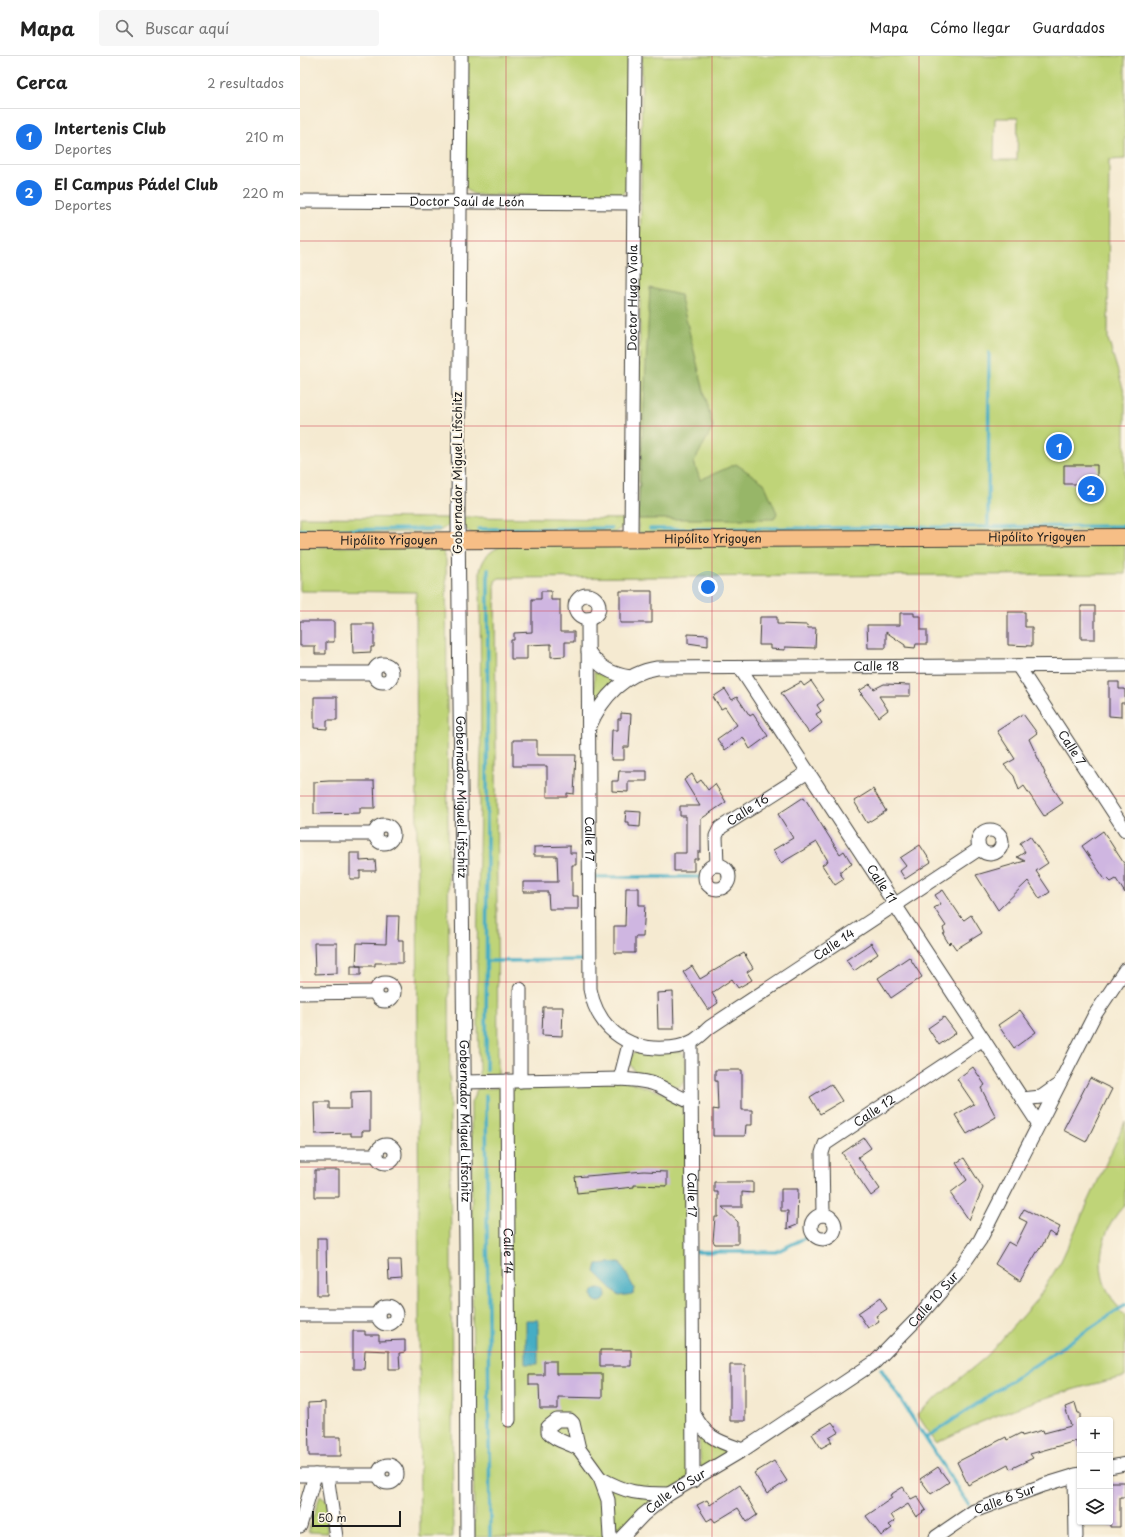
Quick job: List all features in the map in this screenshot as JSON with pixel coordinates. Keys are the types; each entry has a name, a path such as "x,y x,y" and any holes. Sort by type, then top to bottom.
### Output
{"main road":[{"name":"Hipólito Yrigoyen","path":"300,541 1125,537"}],"street":[{"name":"Gobernador Miguel Lifschitz","path":"461,56 458,540 467,1537"},
{"name":"Doctor Hugo Viola","path":"631,540 635,56"},
{"name":"Doctor Saúl de León","path":"300,201 634,203"},
{"name":"Calle 17","path":"588,619 590,989 593,1004 603,1021 629,1044"},
{"path":"588,651 605,670 617,675 630,677"},
{"name":"Calle 18","path":"588,732 595,715 604,701 616,688 630,677 644,670 657,668 1125,665"},
{"name":"Calle 7","path":"1018,666 1125,830"},
{"name":"Calle 11","path":"740,668 1038,1124"},
{"path":"300,673 373,673"},
{"name":"Calle 16","path":"717,865 716,836 720,828 808,772"},
{"path":"300,834 375,834"},
{"name":"Calle 14","path":"691,1042 717,1023 979,849"},
{"name":"Calle 10 Sur","path":"627,1534 643,1515 669,1494 743,1450 875,1362 916,1320 957,1273 980,1240 1057,1086 1094,1016 1125,970"},
{"path":"520,989 520,1081"},
{"path":"300,993 375,992"},
{"name":"Calle 12","path":"823,1215 822,1153 825,1144 983,1039"},
{"path":"620,1079 629,1044 669,1048 691,1042"},
{"name":"Calle 17","path":"691,1042 693,1481"},
{"path":"464,1082 620,1079 642,1081 656,1085 691,1102"},
{"name":"Calle 14","path":"506,1081 509,1420"},
{"path":"1022,1099 1041,1097 1057,1086"},
{"path":"300,1155 376,1155"},
{"path":"300,1315 378,1315"},
{"name":"Calle 17","path":"692,1411 702,1429 711,1437 743,1450"},
{"path":"579,1449 600,1478 608,1500 610,1513 610,1537"},
{"path":"1113,1466 1125,1464"},
{"path":"300,1475 378,1474"},
{"path":"300,1526 321,1475"},
{"path":"321,1475 336,1537"},
{"name":"Calle 6 Sur","path":"936,1537 974,1511 1077,1475"},
{"path":"600,1478 618,1488 632,1493 669,1494"},
{"path":"1076,1537 1078,1489"},
{"path":"632,1493 643,1515"},
{"path":"610,1513 627,1534"}],"green space":[{"path":"466,56 631,56 630,186 623,194 618,196 481,195 470,192 465,186"},
{"path":"642,56 1125,56 1125,159 1109,160 1108,339 1125,395 1125,531 640,533 638,530","holes":["995,118 1018,118 1017,160 994,160"]},
{"path":"650,288 680,295 713,427 694,462 700,480 736,464 764,483 777,513 774,519 638,519"},
{"path":"300,517 449,518 449,525 438,532 300,534"},
{"path":"463,517 626,519 625,525 614,533 473,534 464,528"},
{"path":"1125,542 1125,574 499,578 495,581 498,1076 479,1076 477,957 481,750 480,571 485,558 491,552 503,545"},
{"path":"438,546 443,549 446,560 453,1537 420,1537 416,592 300,591 300,547"},
{"path":"594,672 614,680 614,683 596,702 594,702"},
{"path":"639,1050 682,1052 686,1061 687,1072 686,1078 681,1086 676,1087 637,1075 630,1062 633,1054"},
{"path":"620,1079 691,1102 693,1481 622,1537 474,1537 471,1103 477,1089 497,1088 497,1082"},
{"path":"1125,1122 1125,1205 1112,1222 1107,1232 1101,1264 1105,1285 1121,1313 1125,1315 1125,1377 1101,1382 1052,1396 1005,1412 936,1443 917,1414 987,1356 1038,1298 1061,1261"},
{"path":"701,1437 709,1443 726,1450 727,1453 701,1470 699,1438"},
{"path":"320,1496 327,1501 327,1533 308,1532"}],"water":[{"path":"620,1262 634,1288 633,1294 619,1296 595,1272 597,1264"},
{"path":"599,1288 604,1290 606,1295 604,1300 599,1302 594,1300 592,1295 594,1290"},
{"path":"526,1320 538,1320 538,1364 526,1364"}],"building":[{"path":"1064,465 1097,465 1097,484 1064,484"},
{"path":"541,591 551,591 551,600 560,600 560,632 574,632 574,642 565,642 565,656 551,657 551,644 527,645 527,659 511,659 511,640 514,640 514,633 532,632 532,599 541,599"},
{"path":"620,591 652,591 652,623 620,623"},
{"path":"1081,606 1095,606 1095,639 1081,639"},
{"path":"1008,612 1025,612 1025,627 1032,627 1032,646 1008,645"},
{"path":"900,613 914,613 914,616 921,616 921,630 927,630 927,644 916,644 915,648 905,647 905,645 886,632 886,648 868,648 867,625 900,625"},
{"path":"760,617 777,617 777,624 807,625 808,628 816,628 815,648 785,647 785,650 770,649 770,645 759,645"},
{"path":"300,621 334,621 334,642 326,642 326,654 315,654 315,646 300,646"},
{"path":"352,624 374,624 374,647 371,647 371,652 353,653"},
{"path":"688,634 708,635 708,646 688,643"},
{"path":"811,681 824,700 817,705 821,711 816,714 822,723 809,733 781,693 801,682 804,686"},
{"path":"1109,682 1119,682 1119,689 1125,689 1125,703 1121,703 1121,717 1109,716"},
{"path":"870,684 874,689 884,684 910,685 910,696 879,696 888,710 879,717 862,695 860,695 862,694 859,691"},
{"path":"725,689 732,700 737,697 750,716 753,714 768,736 750,749 743,737 725,750 717,739 737,725 725,707 721,709 713,697"},
{"path":"314,697 337,697 337,720 327,720 327,729 314,728"},
{"path":"621,713 631,714 629,747 624,747 624,760 611,760 612,730 618,730 618,719 621,719"},
{"path":"1023,714 1037,733 1029,739 1045,773 1044,774 1063,803 1044,816 1024,786 1019,790 1014,776 1004,765 1015,759 997,731"},
{"path":"513,740 537,740 537,755 576,755 574,794 567,793 567,797 547,797 547,766 513,766"},
{"path":"619,771 647,771 647,781 628,781 628,792 612,791 612,781 618,781"},
{"path":"692,774 697,783 701,780 708,790 715,784 726,802 701,819 701,852 698,852 698,859 694,859 694,871 674,871 674,853 686,853 686,816 680,816 680,806 700,806 684,780"},
{"path":"374,781 375,808 360,808 360,813 314,814 314,782"},
{"path":"873,789 886,811 867,823 854,801"},
{"path":"804,797 840,854 844,851 852,864 839,872 844,879 835,885 822,865 828,861 817,842 781,863 773,850 793,838 778,814"},
{"path":"626,811 641,812 640,827 629,826 629,822 625,822"},
{"path":"1103,831 1125,865 1125,893 1116,879 1111,882 1108,879 1106,881 1082,846"},
{"path":"1030,836 1048,863 1036,871 1050,892 1040,899 1028,881 998,910 976,875 1025,861 1017,857 1025,852 1020,843"},
{"path":"920,845 931,862 905,879 900,871 906,866 900,858"},
{"path":"570,846 570,853 576,853 576,865 572,865 572,896 578,896 578,909 549,909 548,892 523,892 523,882 558,882 557,856 534,856 534,847"},
{"path":"350,853 360,853 360,861 375,860 376,871 360,871 360,879 350,879"},
{"path":"626,888 639,888 639,905 645,905 643,937 635,937 635,953 614,953 614,926 625,926"},
{"path":"943,890 961,917 964,920 971,915 982,933 956,949 951,942 949,944 943,934 945,933 943,928 946,926 934,908 941,904 935,895"},
{"path":"387,916 399,916 398,940 403,940 403,963 375,963 375,966 356,966 357,943 386,944"},
{"path":"314,943 337,943 337,973 315,974"},
{"path":"871,943 878,954 854,971 846,960"},
{"path":"744,953 753,968 747,972 752,980 738,988 732,979 712,993 718,1003 708,1010 683,972 692,966 700,979"},
{"path":"909,957 922,977 891,998 878,978"},
{"path":"351,966 361,966 361,975 351,975"},
{"path":"673,992 674,1029 658,1029 657,993"},
{"path":"543,1007 563,1007 562,1036 542,1035"},
{"path":"1020,1010 1036,1032 1014,1048 998,1025"},
{"path":"944,1017 956,1033 939,1045 928,1028"},
{"path":"973,1067 985,1085 981,1088 996,1117 967,1134 955,1115 974,1104 957,1079"},
{"path":"715,1070 742,1070 742,1110 752,1110 752,1125 746,1125 745,1136 713,1136 713,1109 718,1110"},
{"path":"1090,1078 1112,1089 1086,1142 1063,1130"},
{"path":"831,1084 842,1101 820,1114 810,1097"},
{"path":"370,1091 370,1131 362,1131 362,1136 351,1136 351,1133 315,1134 314,1102 330,1102 330,1109 351,1109 351,1092"},
{"path":"864,1138 871,1148 858,1157 880,1189 871,1196 842,1153"},
{"path":"964,1158 983,1188 969,1220 950,1193 967,1180 956,1163"},
{"path":"315,1170 339,1170 339,1197 315,1197"},
{"path":"644,1171 667,1172 667,1186 634,1185 634,1187 577,1193 575,1177"},
{"path":"714,1182 753,1182 753,1193 742,1192 742,1207 722,1207 738,1222 738,1244 715,1244 713,1241 715,1217 718,1217 718,1192 714,1192"},
{"path":"781,1189 798,1189 797,1225 787,1229 788,1211 781,1211"},
{"path":"1024,1209 1060,1227 1056,1236 1049,1232 1041,1248 1040,1247 1020,1281 995,1264 1008,1242 1015,1246 1027,1222 1019,1218"},
{"path":"317,1238 326,1238 327,1295 317,1295"},
{"path":"388,1260 401,1260 402,1279 389,1280"},
{"path":"880,1298 887,1309 876,1316 879,1321 868,1328 858,1313"},
{"path":"353,1331 365,1331 365,1335 379,1335 379,1341 405,1340 405,1352 399,1353 400,1369 389,1369 389,1351 365,1350 364,1369 353,1369"},
{"path":"600,1350 631,1350 631,1366 600,1366"},
{"path":"544,1361 556,1361 556,1374 602,1374 602,1398 558,1397 558,1409 540,1409 539,1385 529,1385 529,1375 544,1375"},
{"path":"730,1365 745,1365 745,1421 730,1421"},
{"path":"325,1402 325,1437 341,1437 341,1456 309,1456 308,1403"},
{"path":"1075,1403 1078,1413 1080,1413 1080,1417 1077,1417 1077,1444 1076,1441 1030,1454 1033,1458 1010,1469 1008,1464 968,1485 957,1462 1006,1437 1007,1440 1021,1433 1022,1436 1043,1430 1044,1433 1071,1426 1065,1407"},
{"path":"832,1422 839,1432 829,1438 832,1442 821,1448 812,1434"},
{"path":"774,1461 787,1481 767,1494 754,1473"},
{"path":"938,1467 949,1482 931,1494 920,1479"},
{"path":"1113,1482 1125,1482 1125,1497 1120,1497 1120,1527 1110,1527 1110,1525 1113,1525"},
{"path":"740,1485 757,1515 747,1522 738,1508 715,1522 712,1518 707,1521 697,1505 707,1500 710,1505"},
{"path":"903,1487 911,1499 917,1496 926,1510 916,1517 908,1504 891,1515 895,1521 889,1525 892,1528 881,1536 866,1516 892,1498 890,1495"}],"waterway":[{"path":"988,527 989,353"},
{"path":"650,529 1125,526"},
{"path":"478,529 611,528"},
{"path":"300,530 439,529"},
{"path":"486,1070 488,569"},
{"path":"593,877 701,877"},
{"path":"487,961 588,960"},
{"path":"486,1096 490,1537"},
{"path":"695,1252 776,1252 809,1236"},
{"path":"926,1438 1125,1305"},
{"path":"881,1369 968,1504"}],"place":[{"name":"Intertenis Club","path":"1059,447"},
{"name":"El Campus Pádel Club","path":"1091,489"}]}
